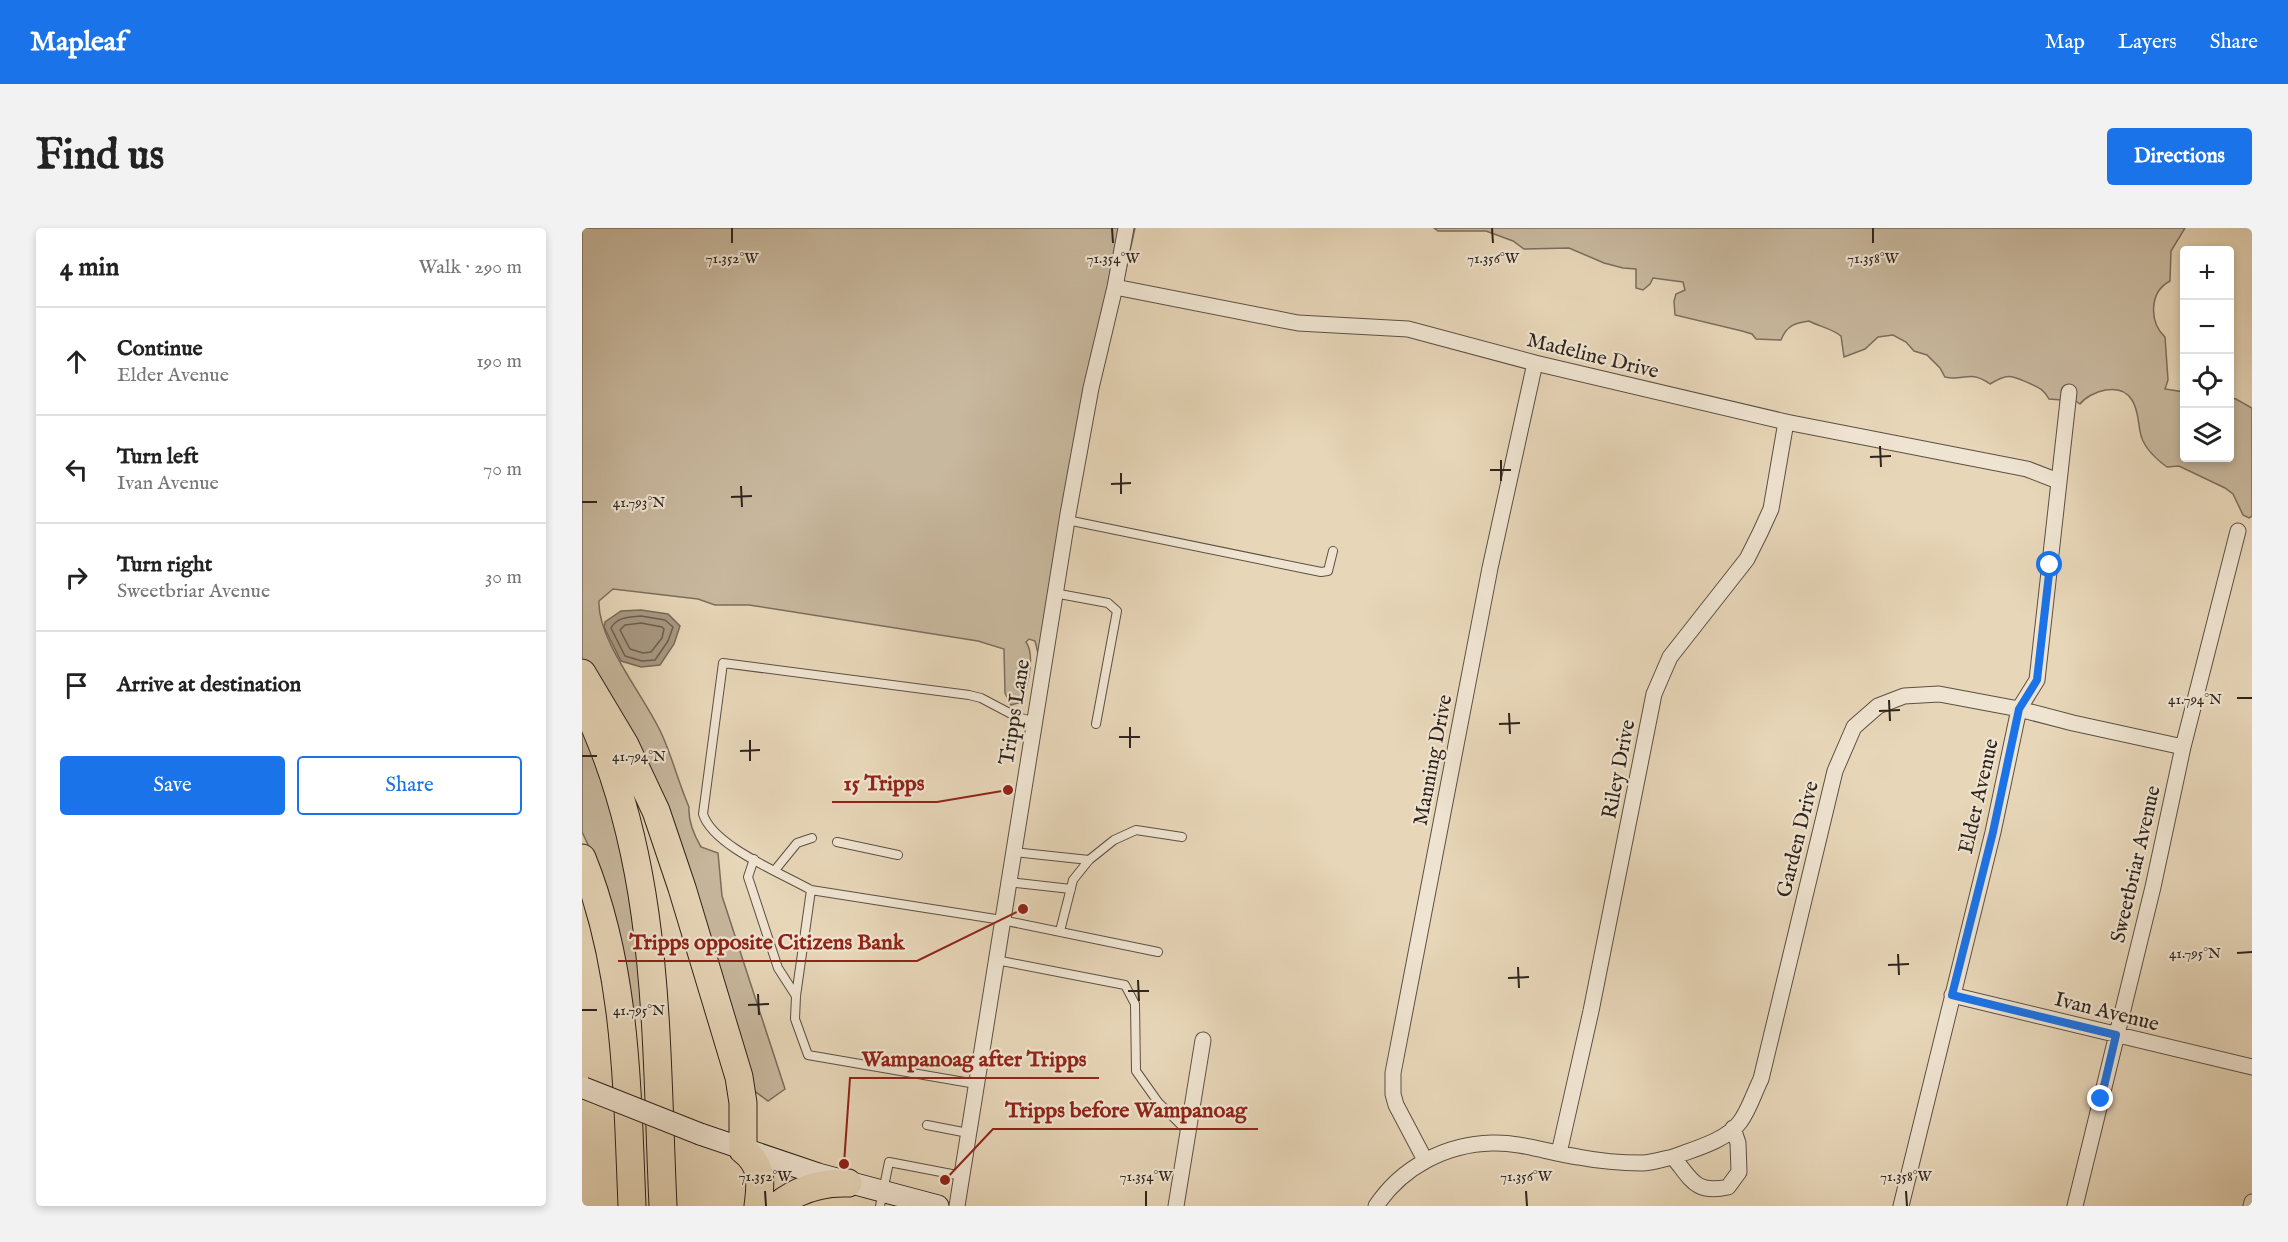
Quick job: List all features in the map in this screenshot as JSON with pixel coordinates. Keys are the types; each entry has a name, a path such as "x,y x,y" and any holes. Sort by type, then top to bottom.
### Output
{"highway":[{"path":"582,673 637,768 668,844 739,1077 743,1103 743,1150 754,1161 759,1171 758,1206"},
{"path":"582,699 600,738 619,791 634,845 644,901 652,976 663,1206"},
{"path":"582,858 603,921 620,1003 632,1206"},
{"path":"777,1206 807,1189 828,1183 848,1183"}],"main road":[{"path":"583,1087 743,1150 848,1183 881,1199 938,1206"}],"street":[{"name":"Tripps Lane","path":"957,1206 1054,593 1091,388 1115,287 1126,228"},
{"name":"Madeline Drive","path":"1115,287 1298,323 1408,329 1535,363 1786,422 2027,469 2058,481"},
{"name":"Manning Drive","path":"1425,1160 1396,1105 1393,1094 1393,1073 1490,568 1535,363"},
{"name":"Elder Avenue","path":"1901,1206 1993,832 2019,709 2037,680 2069,392"},
{"name":"Riley Drive","path":"1559,1153 1592,1011 1654,694 1670,657 1747,559 1760,533 1771,509 1786,422"},
{"name":"Sweetbriar Avenue","path":"2075,1206 2153,887 2183,747 2238,531"},
{"name":"Garden Drive","path":"1376,1206 1401,1177 1425,1160 1460,1147 1493,1143 1529,1147 1578,1157 1644,1163 1673,1157 1718,1139 1739,1124 1761,1079 1835,771 1854,727 1878,706 1904,696 1939,694 2019,709 2183,747"},
{"name":"Ivan Avenue","path":"1952,995 2252,1067"},
{"path":"1176,1206 1203,1040"},
{"path":"1673,1157 1698,1186 1712,1191 1728,1187 1739,1172 1738,1143 1733,1128"}],"lane":[{"path":"1067,520 1321,572 1328,571 1333,551"},
{"path":"1054,593 1108,603 1117,611 1096,724"},
{"path":"1034,721 1017,717 981,698 969,695 723,663 703,814 706,825 733,848 811,890 1002,920 1158,952"},
{"path":"1060,931 1073,880 1089,860 1114,840 1136,830 1182,837"},
{"path":"774,870 797,843 812,838"},
{"path":"837,842 898,855"},
{"path":"1013,852 1089,860"},
{"path":"754,859 748,876 778,968 796,996"},
{"path":"1008,882 1071,889"},
{"path":"811,890 796,996 795,1019 808,1055 976,1084"},
{"path":"996,960 1125,985 1135,1004 1136,1071 1158,1102 1188,1132"},
{"path":"927,1125 968,1133"},
{"path":"881,1199 890,1162 962,1176"}],"shaded area":[{"path":"582,228 1135,228 1124,278 1112,285 1040,661 1035,641 1029,639 1026,642 1029,648 1030,663 1022,702 1011,705 1005,693 1004,649 978,641 749,605 715,605 698,599 613,589 599,601 606,634 614,652 656,722 667,746 689,807 696,838 701,847 718,853 722,896 785,1089 768,1101 749,1087 622,726 582,659"},
{"path":"1434,228 2185,228 2171,251 2170,281 2158,292 2154,308 2156,323 2165,337 2168,380 2165,389 2180,391 2180,462 2234,462 2234,399 2252,408 2252,516 2249,518 2243,515 2233,494 2225,488 2179,466 2167,467 2154,456 2141,437 2137,411 2132,400 2121,391 2113,389 2098,392 2080,404 2070,397 2062,400 2049,399 2039,388 2010,376 1990,384 1977,377 1945,377 1940,368 1927,355 1914,351 1906,342 1893,335 1878,337 1865,349 1844,357 1841,336 1809,321 1792,326 1781,340 1756,339 1752,334 1742,331 1675,315 1674,301 1676,294 1685,290 1683,282 1653,278 1643,290 1636,288 1636,269 1604,263 1569,248 1524,249 1513,241 1486,231 1438,231"},
{"path":"582,723 603,779 627,867 643,1006 636,1008 633,1013 591,851 582,832"}],"water":[{"path":"641,610 668,614 680,626 674,644 660,665 641,667 621,661 604,627 605,622 621,611"}],"place":[{"name":"15 Tripps","path":"1008,790"},
{"name":"Tripps opposite Citizens Bank","path":"1023,909"},
{"name":"Wampanoag after Tripps","path":"844,1164"},
{"name":"Tripps before Wampanoag","path":"945,1180"}],"route":[{"path":"2050,565 2037,680 2019,709 1993,832 1952,995 2116,1035 2101,1099"}]}
